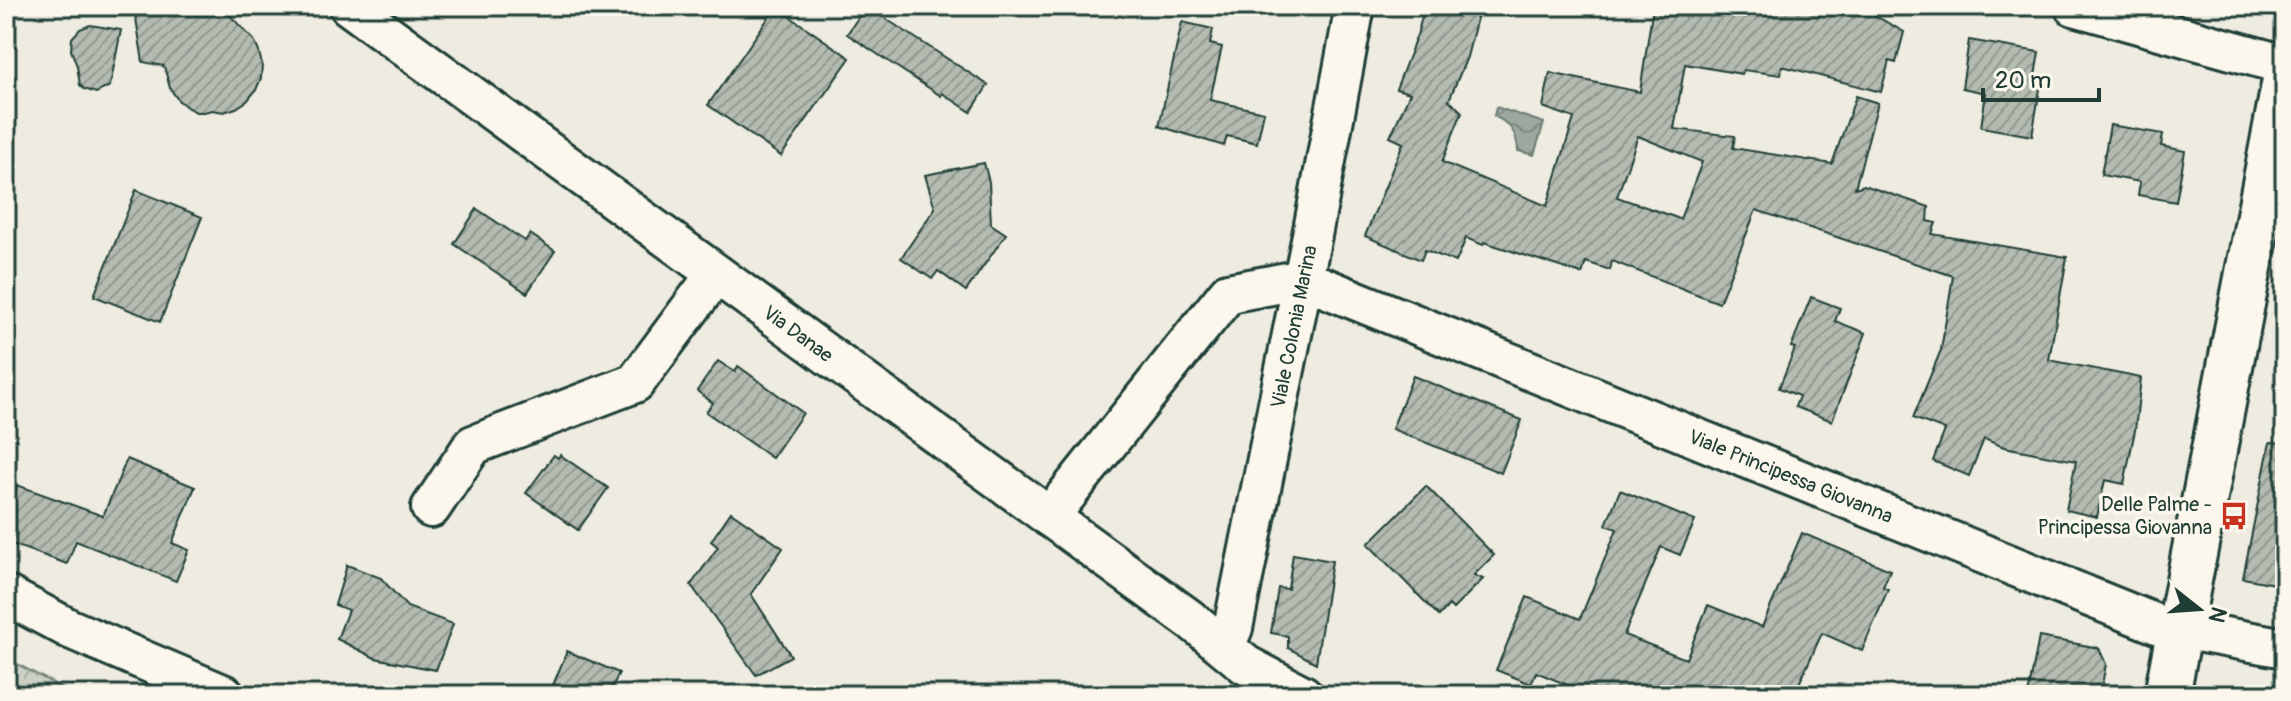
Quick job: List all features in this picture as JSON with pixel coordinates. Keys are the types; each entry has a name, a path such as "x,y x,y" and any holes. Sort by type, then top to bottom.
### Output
{"main road":[{"path":"2167,695 2285,80"}],"street":[{"name":"Via Danae","path":"349,6 1236,656 1303,695"},
{"name":"Viale Colonia Marina","path":"1236,656 1233,628 1355,6"},
{"path":"2074,6 2285,65"},
{"path":"431,508 473,445 635,383 716,274"},
{"path":"1049,517 1228,293 1302,282"},
{"name":"Viale Principessa Giovanna","path":"1302,282 1323,287 2159,625 2285,648"},
{"path":"6,595 70,629 225,695"}],"green space":[{"path":"6,658 75,695 6,695"}],"water":[{"path":"1496,107 1544,123 1534,155 1518,151 1512,130 1494,116"}],"building":[{"path":"134,6 221,6 254,40 259,52 261,78 256,90 247,101 224,112 196,112 188,108 170,88 164,66 143,62"},
{"path":"866,6 988,85 971,112 942,93 941,96 847,34"},
{"path":"1425,6 1480,6 1467,57 1449,100 1462,112 1442,162 1547,206 1574,118 1543,107 1550,73 1640,92 1653,6 1876,6 1874,15 1904,32 1896,63 1889,61 1881,92 1782,66 1781,75 1743,70 1742,74 1685,64 1674,129 1735,136 1733,148 1832,164 1856,96 1878,103 1855,188 1864,185 1929,207 1928,221 1936,223 1932,234 2067,257 2049,360 2141,378 2124,484 2105,480 2097,517 2066,510 2076,461 2004,447 1984,439 1969,476 1933,461 1945,430 1913,418 1941,350 1953,276 1756,210 1719,303 1612,261 1610,270 1586,262 1582,274 1466,238 1456,262 1425,250 1421,260 1365,236 1403,143 1390,137 1410,93 1396,89","holes":["1638,136 1702,162 1680,219 1617,197"]},
{"path":"776,7 850,58 781,156 708,105"},
{"path":"1182,22 1213,29 1210,44 1222,47 1210,100 1264,112 1257,143 1227,136 1224,146 1159,126"},
{"path":"90,25 121,30 110,86 96,93 80,85 71,50 72,38 80,29"},
{"path":"1969,40 2039,52 2034,82 2041,83 2032,136 1981,127 1986,93 1962,88"},
{"path":"2110,125 2163,134 2161,146 2185,151 2176,202 2138,195 2140,182 2101,175"},
{"path":"984,163 989,182 991,224 1006,234 966,291 938,271 932,279 901,258 935,208 925,175"},
{"path":"136,190 202,217 160,322 94,296"},
{"path":"477,209 525,241 530,234 555,251 527,293 454,244"},
{"path":"1811,297 1840,308 1835,321 1866,333 1832,421 1795,407 1799,396 1779,388"},
{"path":"718,361 735,372 738,366 803,413 772,458 706,412 713,403 697,391"},
{"path":"1413,376 1522,420 1501,473 1392,429"},
{"path":"2270,442 2285,443 2285,586 2243,578"},
{"path":"554,455 558,458 560,455 608,488 578,530 526,493"},
{"path":"127,459 195,487 172,543 189,550 176,581 76,541 67,564 6,542 6,518 17,485 103,516"},
{"path":"1426,486 1494,555 1474,575 1483,579 1453,609 1449,605 1439,616 1368,544"},
{"path":"1620,490 1695,521 1680,555 1661,547 1624,635 1686,659 1708,605 1762,627 1802,533 1890,570 1883,587 1888,589 1862,651 1822,633 1798,686 1795,685 1790,695 1592,695 1536,672 1531,684 1496,670 1527,597 1580,619 1617,529 1606,525"},
{"path":"731,512 783,548 751,594 791,656 756,675 691,585 718,547 711,541"},
{"path":"1293,554 1332,561 1316,663 1288,648 1288,636 1271,633 1278,588 1288,589"},
{"path":"347,565 381,578 407,607 453,624 436,670 375,658 337,639 348,610 335,605"},
{"path":"2039,637 2099,648 2106,664 2100,695 2028,695"},
{"path":"567,651 619,673 609,695 549,695"}],"place":[{"name":"Delle Palme - Principessa Giovanna","path":"2234,516"}]}
